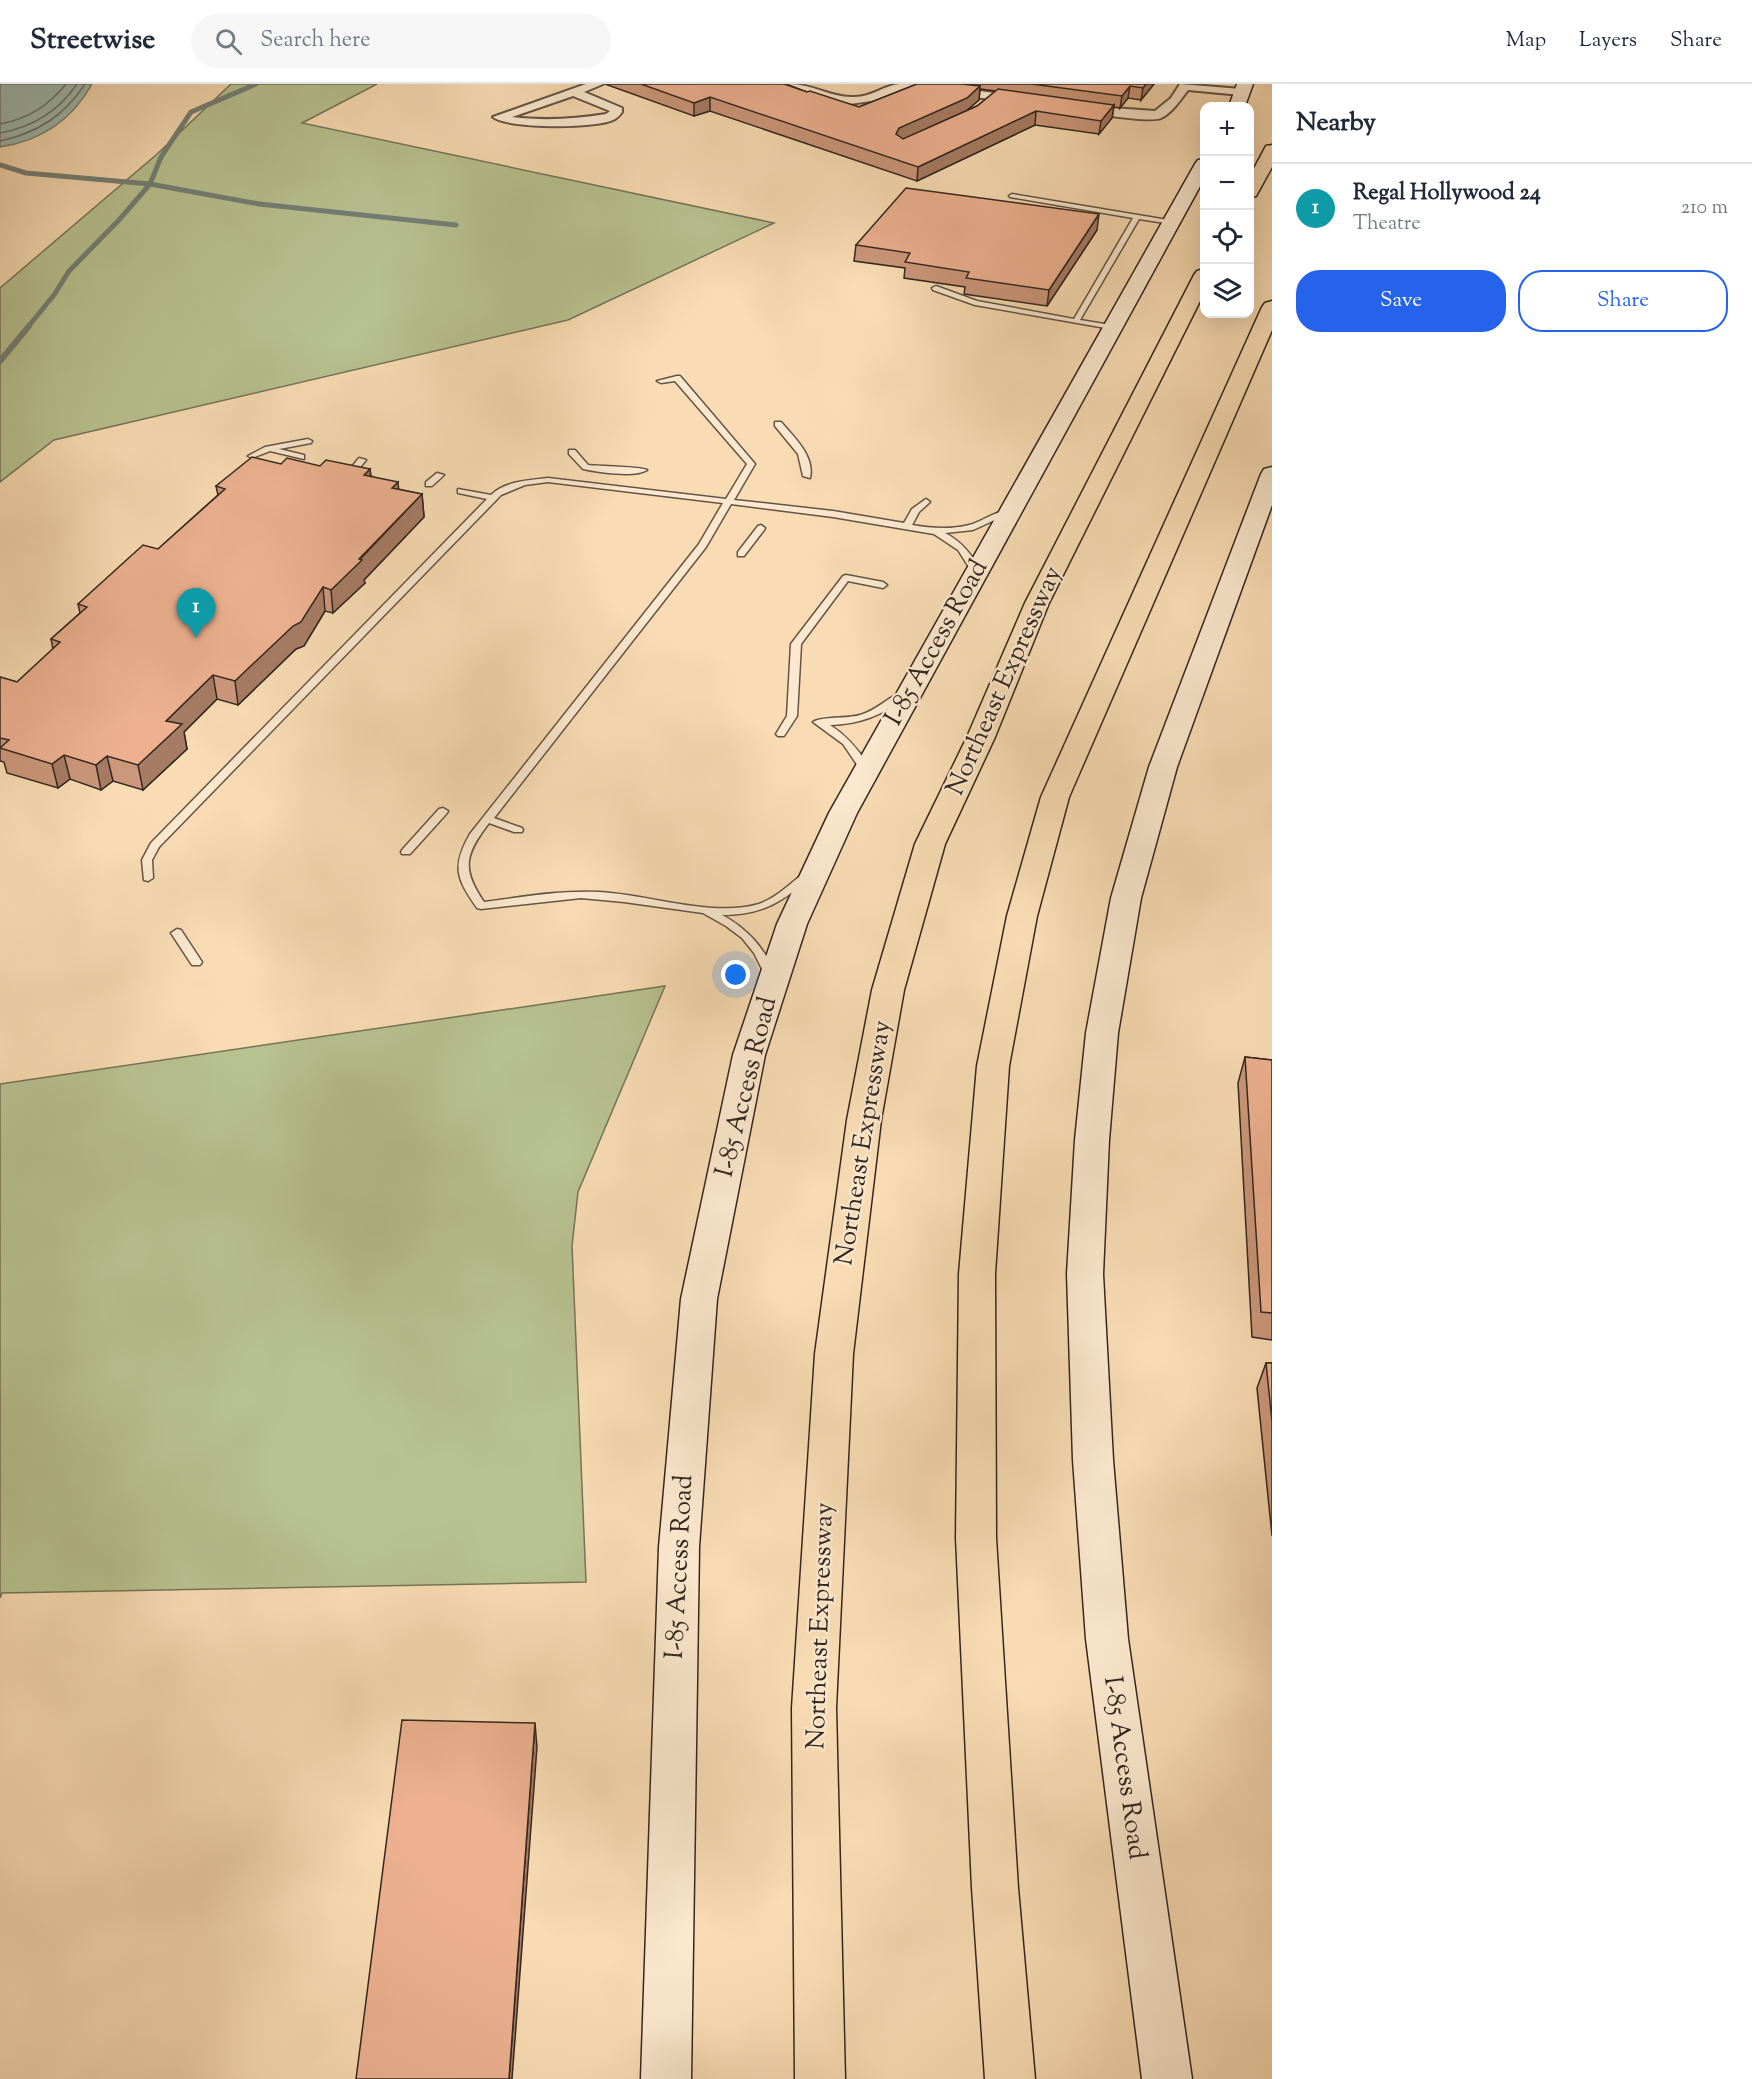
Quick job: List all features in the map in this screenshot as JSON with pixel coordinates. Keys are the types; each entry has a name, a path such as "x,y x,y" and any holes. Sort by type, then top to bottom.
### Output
{"highway":[{"path":"1254,184 1272,150"},
{"name":"Northeast Expressway","path":"820,2079 814,1708 834,1365 864,1120 888,990 930,844 981,737 1037,603 1200,283"},
{"path":"1010,2079 995,1888 976,1538 977,1274 993,1066 1022,916 1055,797 1272,307"}],"main road":[{"name":"I-85 Access Road","path":"666,2079 679,1547 699,1299 749,1055 792,924 866,770 1200,171"},
{"name":"I-85 Access Road","path":"1167,2079 1107,1639 1093,1460 1086,1274 1092,1140 1102,1033 1126,898 1163,767 1268,496"}],"street":[{"path":"573,92 618,110 610,117 546,123 522,123 499,117 573,92 597,84"},
{"path":"795,84 843,101 860,103 883,96 905,84 1037,103"},
{"path":"1070,107 1125,114 1158,115 1174,100 1185,85 1241,94"},
{"path":"978,109 992,97"}],"lane":[{"path":"1012,196 1172,222"},
{"path":"1076,321 1137,217"},
{"path":"936,288 975,303 1114,328"},
{"path":"661,381 677,378 751,464 703,545 474,836 462,863 465,883 481,906 582,895 635,899 703,909 742,910 761,906 778,898 818,866"},
{"path":"778,424 800,449 808,465 807,476"},
{"path":"252,456 268,449 308,441"},
{"path":"268,449 302,457"},
{"path":"572,452 586,467 627,471 643,470"},
{"path":"355,468 362,460"},
{"path":"429,484 440,475"},
{"path":"148,878 147,860 155,845 498,493 523,483 548,480 729,501 834,514 934,531 951,538 965,550 977,573"},
{"path":"461,491 493,498"},
{"path":"907,526 915,511 926,502"},
{"path":"934,531 970,528 1013,509"},
{"path":"741,554 761,528"},
{"path":"781,734 792,716 796,644 846,578 883,585"},
{"path":"866,770 855,749 846,740 818,722 845,723 867,717 911,688"},
{"path":"406,852 443,811"},
{"path":"487,819 518,830"},
{"path":"703,909 729,922 755,944 763,956 773,981"},
{"path":"177,933 196,962"}],"green space":[{"path":"231,84 377,84 302,123 774,223 568,320 54,440 0,482 0,288 156,155"},
{"path":"665,986 578,1192 572,1246 586,1582 2,1593 0,1598 0,1084"}],"water":[{"path":"0,84 92,84 75,108 54,127 29,140 0,147"}],"building":[{"path":"641,84 784,84 859,107 917,84 980,86 967,98 899,128 896,134 903,139 977,106 998,89 1114,105 1101,121 1036,111 918,167 710,97 694,103"},
{"path":"1032,84 1146,84 1143,88 1130,86 1122,96"},
{"path":"906,188 1099,214 1049,290 966,278 969,272 905,262 910,253 856,245"},
{"path":"252,457 281,464 287,458 320,466 326,460 370,469 364,475 398,482 392,488 422,494 359,559 362,560 331,590 323,587 301,622 293,626 235,681 213,675 166,721 182,724 138,765 107,756 96,765 64,755 52,764 0,748 9,740 0,738 0,677 17,682 60,642 51,639 87,607 78,604 143,545 158,549 225,489 216,486"},
{"path":"1245,1057 1272,1060 1272,1313 1261,1312"},
{"path":"1266,1363 1272,1363 1272,1421"},
{"path":"402,1720 535,1723 509,2079 356,2079"}],"waterway":[{"path":"150,184 161,157 191,112 256,84"},
{"path":"0,165 26,173 150,184"},
{"path":"27,328 54,295 69,271 119,220 150,184"},
{"path":"150,184 259,204 456,225"},
{"path":"0,361 29,326"}],"place":[{"name":"Regal Hollywood 24","path":"196,638"}]}
